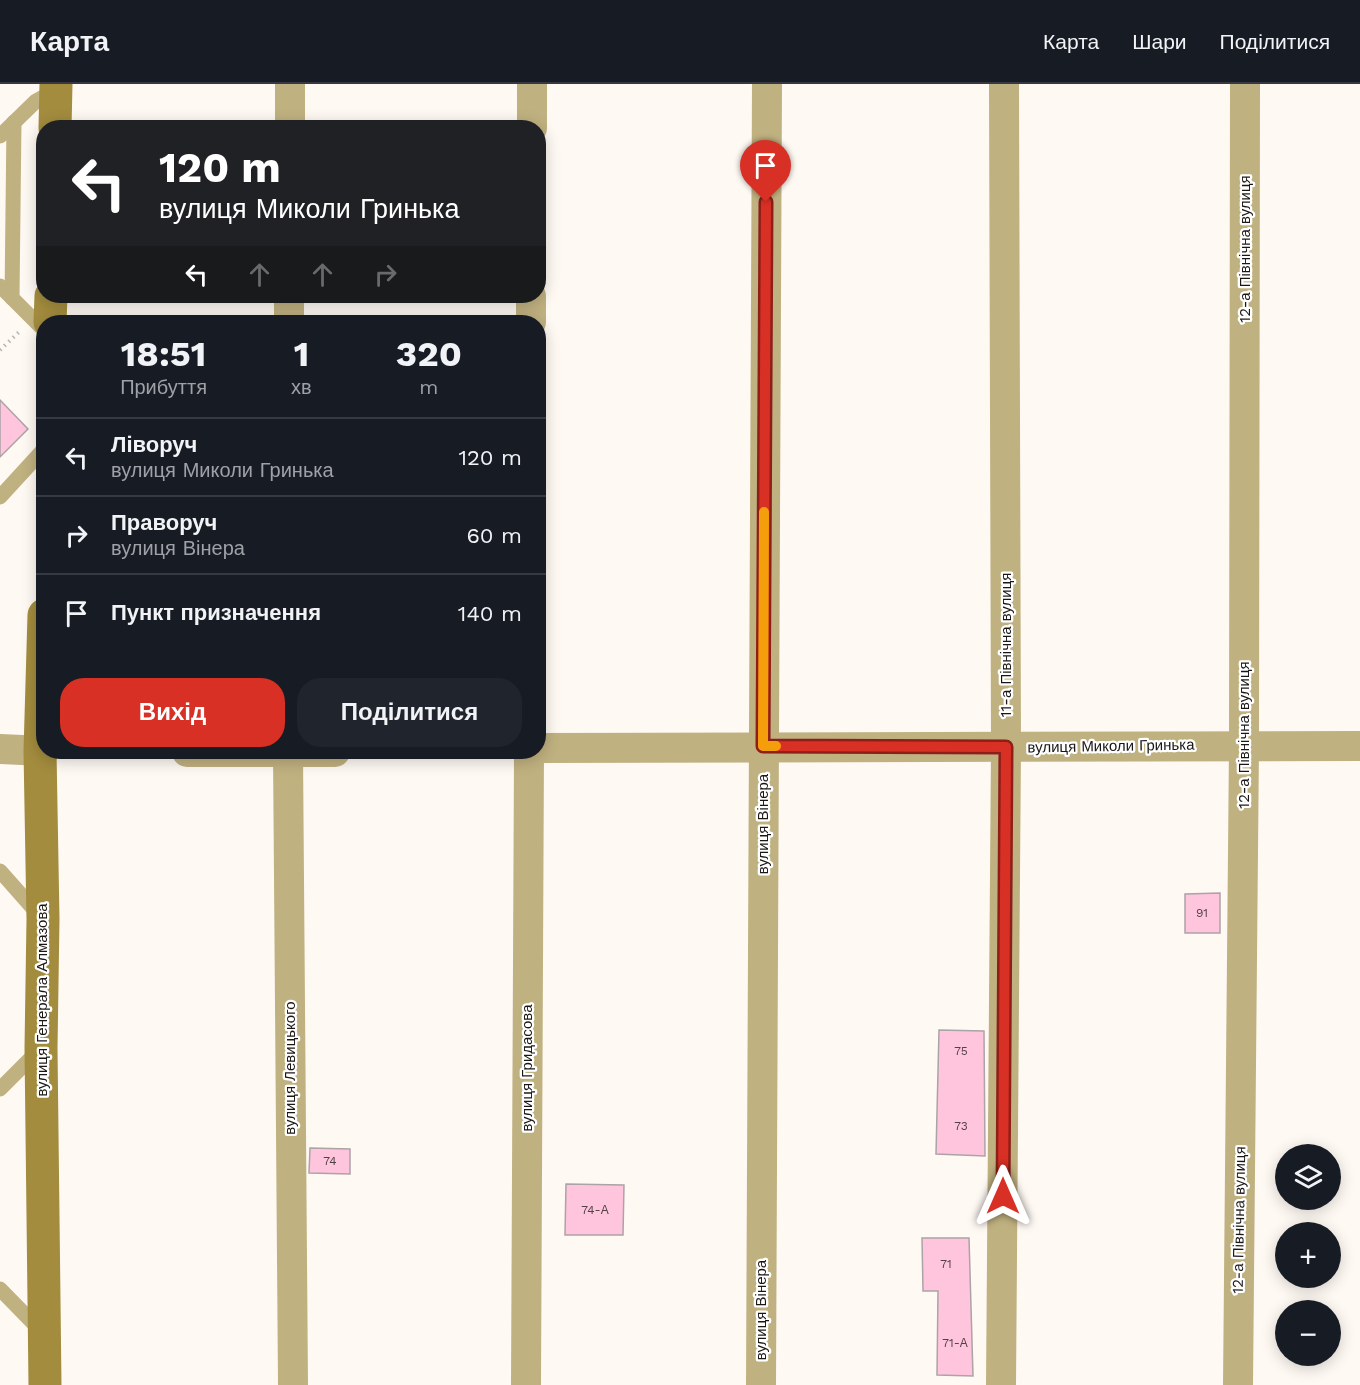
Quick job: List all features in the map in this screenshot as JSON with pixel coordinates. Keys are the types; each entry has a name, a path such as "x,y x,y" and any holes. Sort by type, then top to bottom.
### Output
{"street":[{"path":"290,84 290,120"},
{"path":"532,84 532,120"},
{"name":"вулиця Вінера","path":"761,1385 767,84"},
{"name":"11-а Північна вулиця","path":"1001,1385 1006,747 1004,84"},
{"name":"12-а Північна вулиця","path":"1238,1385 1244,745 1245,84"},
{"path":"55,120 56,87"},
{"name":"вулиця Миколи Гринька","path":"546,748 1360,746"},
{"path":"0,749 36,751"},
{"name":"вулиця Генерала Алмазова","path":"42,759 41,1048 45,1385"},
{"name":"вулиця Левицького","path":"288,759 292,1385"},
{"name":"вулиця Гридасова","path":"526,1385 528,759"}],"lane":[{"path":"0,136 36,101 56,87"},
{"path":"12,298 14,123"},
{"path":"0,286 36,322"},
{"path":"0,497 36,458"},
{"path":"0,872 43,919"},
{"path":"0,1089 41,1048"},
{"path":"0,1288 45,1335"}],"building":[{"path":"0,400 28,429 0,457"},
{"path":"1220,893 1220,933 1185,933 1185,894"},
{"path":"939,1030 984,1031 985,1156 936,1154"},
{"path":"310,1148 350,1149 350,1174 309,1173"},
{"path":"566,1184 624,1185 623,1235 565,1235"},
{"path":"922,1238 969,1238 973,1376 937,1375 938,1291 923,1291"}],"slow traffic":[{"path":"764,512 763,746 776,746"}],"route":[{"path":"766,202 763,746 1006,747 1003,1196"}]}
